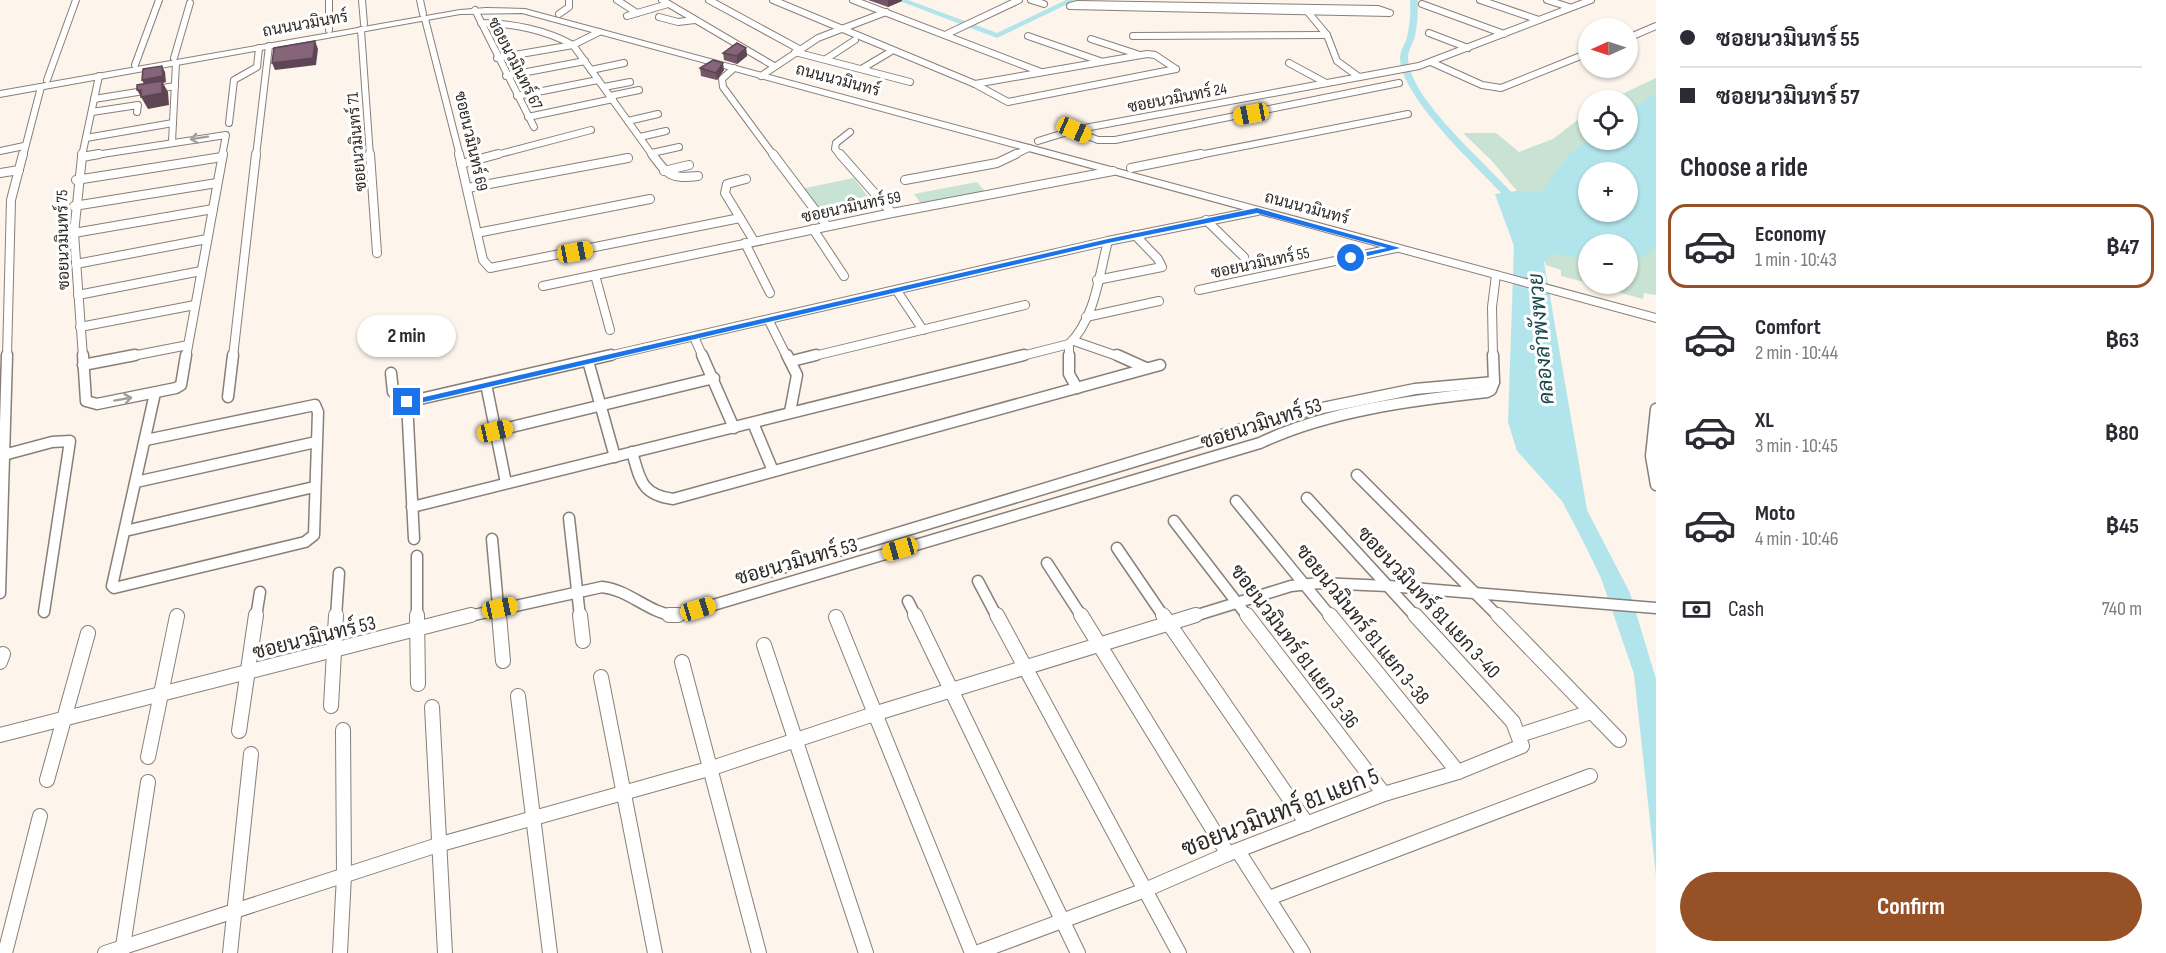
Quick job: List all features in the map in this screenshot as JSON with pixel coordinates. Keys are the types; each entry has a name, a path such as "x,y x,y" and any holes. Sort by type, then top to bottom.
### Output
{"main road":[{"name":"ถนนนวมินทร์","path":"0,94 135,65 264,47 476,5 515,5 559,14 768,70 1034,145 1131,168 1550,285 1656,318"},
{"name":"ถนนนวมินทร์","path":"476,5 522,12 734,68 768,70"},
{"name":"ถนนนวมินทร์","path":"0,89 99,76 329,30 362,27"},
{"name":"ถนนนวมินทร์","path":"1034,145 1113,171 1396,248 1497,275 1510,274"},
{"name":"ถนนนวมินทร์","path":"1550,285 1656,308"}],"street":[{"path":"0,593 1,456 11,200 24,146 44,83 76,0"},
{"path":"135,65 159,0"},
{"path":"329,0 329,30"},
{"name":"ซอยนวมินทร์ 71","path":"362,0 377,253"},
{"name":"ซอยนวมินทร์ 69","path":"420,0 468,188 483,260 490,268 740,218"},
{"path":"559,14 569,7 569,0"},
{"path":"608,2 617,0 637,13"},
{"path":"709,0 797,51 910,82"},
{"path":"773,0 975,84 1001,101 1015,103 1176,69 1155,55 1140,55 975,84"},
{"path":"853,0 1041,72"},
{"path":"946,34 1018,0"},
{"path":"1031,0 1044,4"},
{"path":"1480,0 1539,20"},
{"path":"1547,0 1569,7"},
{"name":"ซอยนวมินทร์ 24","path":"905,180 997,163 1034,145 1074,130 1410,68 1591,0"},
{"path":"627,16 665,2 768,70 818,38 886,12"},
{"path":"172,142 175,60 190,3"},
{"path":"1422,4 1504,34"},
{"name":"ซอยนวมินทร์ 67","path":"476,5 481,23 497,58 534,127"},
{"path":"1306,10 1078,8 1070,5 1306,10 1390,13 1384,9 1306,10"},
{"path":"1306,10 1327,35 1337,61 1373,90"},
{"path":"659,17 678,22 695,20"},
{"path":"481,23 497,23 555,35 573,45 664,171 676,178 698,176"},
{"path":"1638,34 1656,26"},
{"path":"497,58 573,45 599,32"},
{"path":"1133,36 1212,33 1327,35"},
{"path":"1429,33 1467,48"},
{"path":"1028,36 1101,62"},
{"path":"1091,39 1140,55"},
{"path":"826,59 855,40"},
{"path":"229,123 234,80 257,67 264,47"},
{"path":"228,397 264,47"},
{"path":"863,68 890,52"},
{"path":"1431,62 1482,85 1501,88 1578,57"},
{"path":"506,76 585,62"},
{"path":"591,70 624,63"},
{"path":"1289,63 1326,83"},
{"path":"734,68 722,79 721,84 827,226"},
{"name":"ซอยนวมินทร์ 75","path":"99,76 76,180 74,206 86,400 92,403 155,393"},
{"path":"517,96 598,80"},
{"path":"604,87 630,82"},
{"path":"1074,130 1108,141 1294,106 1399,83"},
{"path":"94,99 175,86"},
{"path":"528,117 639,90"},
{"path":"1273,93 1294,106"},
{"path":"92,112 138,105 137,112"},
{"path":"1188,108 1208,123"},
{"path":"628,121 658,114"},
{"path":"1131,168 1408,114"},
{"path":"86,138 173,123"},
{"path":"461,164 591,130"},
{"path":"640,137 666,131"},
{"path":"850,132 836,143 835,149 892,213"},
{"path":"81,158 226,135 181,385 155,393 112,586 114,588 311,540 314,535 318,408 309,405 146,440"},
{"path":"0,150 24,146"},
{"path":"652,153 679,147"},
{"path":"76,180 222,157"},
{"path":"468,188 628,158"},
{"path":"664,171 689,165"},
{"path":"0,174 19,170"},
{"name":"ซอยนวมินทร์ 59","path":"543,286 827,226 1113,171"},
{"path":"746,179 727,184 724,188 740,218 770,293"},
{"path":"74,206 217,183"},
{"path":"477,233 650,199"},
{"path":"74,233 213,209"},
{"path":"391,373 392,394 395,398 407,402 769,321 1108,241 1257,210"},
{"path":"1206,220 1244,256"},
{"path":"813,229 844,276"},
{"path":"1097,280 1162,267 1158,259 1135,235"},
{"path":"76,264 207,239"},
{"path":"1077,388 1069,374 1071,343 1086,317 1108,241"},
{"name":"ซอยนวมินทร์ 55","path":"1199,290 1396,248"},
{"path":"78,294 201,271"},
{"path":"595,275 610,330"},
{"path":"762,574 1288,416 1414,389 1494,382 1492,307 1497,275"},
{"path":"897,291 923,330"},
{"path":"1086,317 1159,301"},
{"path":"80,327 195,305"},
{"path":"792,362 1025,305"},
{"path":"769,321 792,362 798,379 790,412"},
{"path":"694,337 714,378 734,428"},
{"path":"412,507 1071,343 1103,349 1146,368"},
{"path":"83,365 189,345"},
{"path":"588,361 615,457"},
{"path":"632,452 643,488 658,499 673,499 1160,365"},
{"path":"495,431 714,378"},
{"name":"ซอยนวมินทร์ 53","path":"0,735 500,608 578,592 611,587 650,612 676,616 1260,443 1285,431 1422,399 1487,392 1491,390 1494,382"},
{"path":"486,384 506,483"},
{"path":"407,402 414,539"},
{"path":"1656,409 1650,441 1651,468 1656,485"},
{"path":"753,423 773,471"},
{"path":"1,456 52,442 70,441 44,612"},
{"path":"136,482 316,442"},
{"path":"1357,475 1476,593 1618,741"},
{"path":"125,531 314,487"},
{"name":"ซอยนวมินทร์ 81 แยก 3-40","path":"1307,498 1513,722 1521,735"},
{"name":"ซอยนวมินทร์ 81 แยก 3-38","path":"1236,501 1306,583 1458,772"},
{"path":"569,518 583,641"},
{"name":"ซอยนวมินทร์ 81 แยก 3-36","path":"1174,521 1384,794"},
{"path":"492,539 503,661"},
{"path":"1117,548 1307,824"},
{"path":"417,556 418,684"},
{"path":"1047,563 1233,852 1269,898 1303,953"},
{"path":"331,706 339,573"},
{"path":"978,581 1179,953"},
{"path":"105,953 122,950 441,844 712,768 877,713 1306,583 1388,586 1651,608"},
{"path":"239,731 250,672 260,592"},
{"path":"908,601 953,690 1078,953"},
{"path":"148,757 177,616"},
{"path":"836,617 974,953"},
{"path":"47,780 88,633"},
{"path":"764,645 866,953"},
{"path":"682,662 712,768 759,953"},
{"path":"601,676 655,953"},
{"path":"518,696 550,953"},
{"path":"432,707 445,953"},
{"path":"1521,735 1591,711"},
{"path":"340,953 344,875 343,730"},
{"name":"ซอยนวมินทร์ 81 แยก 5","path":"974,953 1145,890 1233,852 1384,794 1458,772 1516,750 1522,746 1521,735"},
{"path":"230,953 251,754"},
{"path":"1269,898 1590,776"},
{"path":"122,950 148,782"},
{"path":"5,953 40,816"}],"green space":[{"path":"1656,78 1656,295 1644,293 1643,299 1625,294 1638,294 1638,234 1578,234 1578,280 1561,276 1561,270 1546,265 1517,191 1492,161 1463,133 1496,133 1519,152 1553,139 1578,120 1578,150 1638,150 1638,90 1630,90"},
{"path":"854,178 871,201 817,212 801,189"},
{"path":"977,182 986,193 922,205 914,194"}],"water":[{"name":"คลองลำพังพวย","path":"1656,93 1656,246 1643,258 1638,258 1638,234 1578,234 1578,257 1556,254 1551,255 1544,262 1587,510 1630,593 1656,679 1656,876 1634,674 1601,578 1582,539 1562,501 1517,451 1508,422 1514,246 1495,194 1516,191 1541,193 1571,152 1578,147 1578,150 1638,150 1638,106"}],"building":[{"path":"315,41 313,58 272,63 274,48"},
{"path":"737,43 746,48 737,56 723,53"},
{"path":"713,60 723,63 716,73 700,68"},
{"path":"162,66 163,76 142,80 143,69"},
{"path":"162,81 162,93 141,97 141,90 137,90 137,85"}],"waterway":[{"path":"901,0 997,36 1072,0"},
{"path":"1414,0 1412,33 1404,59 1408,76 1435,116 1520,208"}],"route":[{"path":"407,402 769,321 1108,241 1257,210 1396,248 1351,258"}]}
